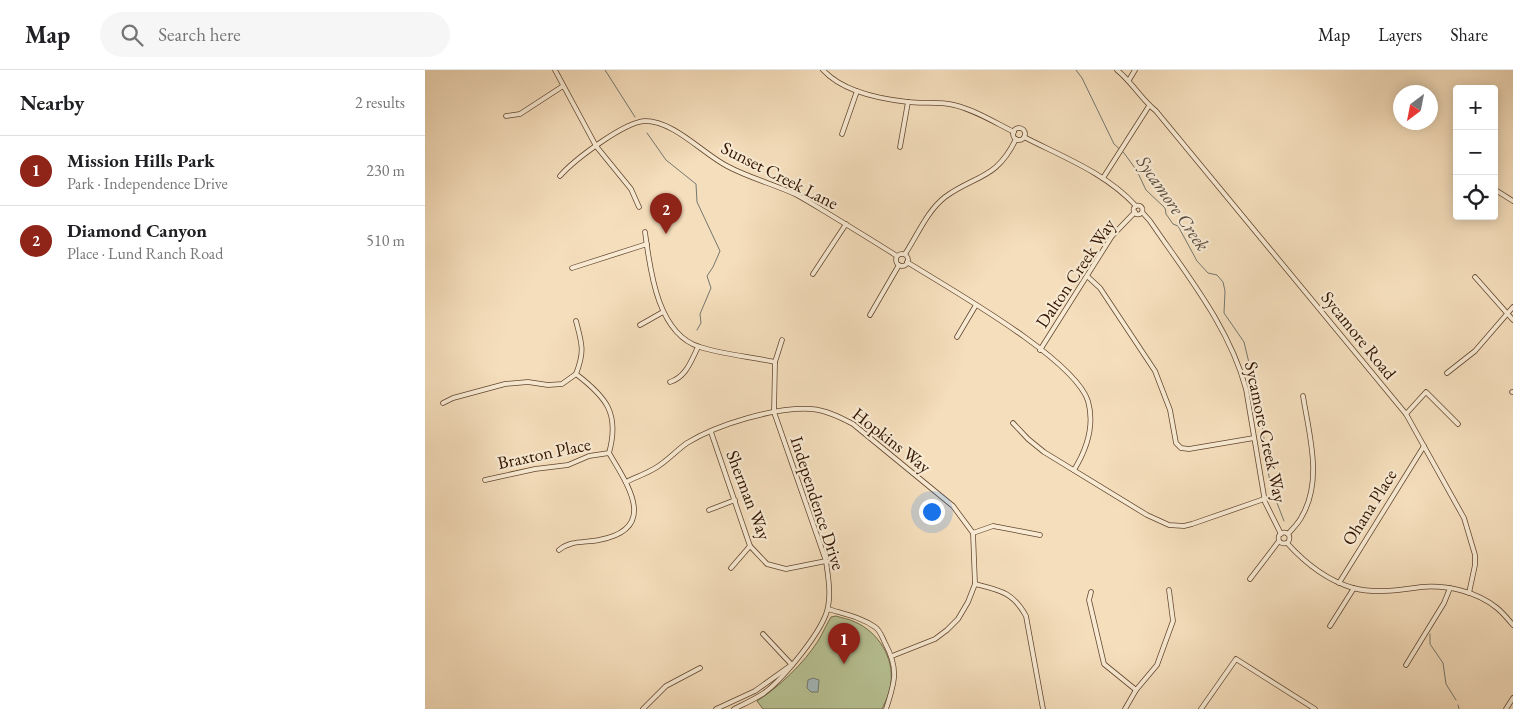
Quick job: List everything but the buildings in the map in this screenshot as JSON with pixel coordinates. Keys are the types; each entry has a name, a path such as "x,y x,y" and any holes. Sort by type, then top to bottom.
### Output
{"street":[{"path":"555,70 596,146 631,189 639,207"},
{"path":"823,70 837,82 857,90 908,102 955,105 979,114 1013,132 1013,136 1016,139"},
{"name":"Sycamore Road","path":"1117,70 1129,80 1149,106 1206,170 1406,414 1464,518 1475,555 1475,565 1469,593"},
{"path":"1129,80 1135,70"},
{"path":"506,116 520,114 563,86"},
{"path":"842,134 857,90"},
{"path":"900,147 908,102"},
{"path":"1103,178 1149,106"},
{"name":"Sunset Creek Lane","path":"560,176 567,168 596,146 631,124 645,121 660,124 671,128 729,168 796,194 897,256"},
{"path":"1013,132 1017,129 1022,129 1025,137 1103,178 1125,194 1136,206 1142,207 1142,212 1138,214 1135,212 1136,206"},
{"path":"1016,139 1021,140 1025,137"},
{"path":"899,265 896,261 897,256 905,254 931,212 944,198 984,177 999,165 1016,139"},
{"path":"1498,192 1513,201"},
{"name":"Dalton Creek Way","path":"1040,350 1112,236 1135,212"},
{"name":"Sycamore Creek Way","path":"1142,212 1213,315 1231,346 1246,389 1264,499 1270,515 1281,534"},
{"path":"813,274 846,224"},
{"path":"645,232 652,278 663,312 672,327 685,339 698,347 775,362"},
{"path":"572,268 647,244"},
{"path":"905,254 908,259 907,262"},
{"path":"899,265 904,265 907,262"},
{"path":"907,262 1009,325 1067,370 1084,392 1088,402 1090,433 1084,452 1074,470"},
{"path":"870,315 899,265"},
{"path":"1087,276 1100,288 1155,371 1170,410 1178,446 1189,449 1254,438"},
{"path":"1475,277 1513,320"},
{"path":"957,337 977,306"},
{"path":"1447,373 1475,351 1513,307"},
{"path":"640,325 663,312"},
{"path":"443,403 453,398 505,384 528,382 548,385 562,384 576,374 582,358 583,345 576,321"},
{"name":"Independence Drive","path":"734,709 766,692 785,673 809,644 828,608 829,580 826,561 774,412 775,362 782,340"},
{"path":"670,382 679,379 688,368 698,347"},
{"path":"559,550 573,542 601,540 619,534 628,526 634,516 635,508 626,482 609,453 613,441 611,414 596,390 576,374"},
{"path":"1406,414 1427,392 1458,424"},
{"path":"1287,543 1288,534 1302,516 1312,489 1314,474 1303,396"},
{"name":"Hopkins Way","path":"626,482 657,467 687,443 749,418 774,412 811,409 825,411 853,424 953,506 973,533"},
{"path":"1013,423 1035,445 1147,515 1169,525 1184,526 1264,499"},
{"name":"Sherman Way","path":"711,432 750,546 767,564 786,569 826,561"},
{"name":"Ohana Place","path":"1339,582 1423,446"},
{"name":"Braxton Place","path":"485,480 535,469 569,465 589,456 609,453"},
{"path":"709,510 735,500"},
{"path":"892,656 929,642 947,630 958,618 968,602 975,584 973,533 993,526 1040,535"},
{"path":"1250,579 1279,541 1279,536 1281,534 1288,534"},
{"path":"1279,541 1282,544 1287,543"},
{"path":"1287,543 1316,570 1354,588 1390,592 1428,587 1450,588 1482,598 1498,608 1513,625"},
{"path":"731,568 750,546"},
{"path":"975,584 1004,592 1013,598 1026,616 1043,709"},
{"path":"1330,626 1354,588"},
{"path":"1406,665 1444,603 1450,588"},
{"path":"1125,709 1157,665 1173,621 1169,590"},
{"path":"1091,592 1089,600 1105,664 1137,690"},
{"path":"828,608 862,620 877,628 892,656 895,669 894,686 886,709"},
{"path":"763,634 791,665"},
{"path":"1201,709 1236,659 1315,709"},
{"name":"Independence Drive","path":"716,709 755,691 791,665"},
{"path":"643,709 666,686 700,668"},
{"path":"1506,709 1513,698"}],"green space":[{"path":"836,616 863,626 883,646 890,664 891,683 882,709 763,709 757,701 791,674 818,641 831,617"}],"water":[{"path":"813,678 819,680 818,692 811,692 807,688 808,680"}],"waterway":[{"path":"605,70 635,117"},
{"name":"Sycamore Creek","path":"1076,70 1082,78 1114,144 1124,153 1137,171 1146,190 1165,208 1166,214 1173,224 1178,226 1197,261 1208,273 1217,275 1223,282 1225,291 1224,313 1244,342 1260,409 1265,447 1264,453 1272,490 1284,521"},
{"path":"647,133 666,160 696,184 697,202 720,251 707,276 711,288 700,314 701,323 697,330"},
{"name":"Sycamore Creek","path":"1430,634 1430,644 1443,663 1446,684 1456,700"},
{"name":"Sycamore Creek","path":"1458,705 1459,709"}],"place":[{"name":"Diamond Canyon","path":"666,234"},
{"name":"Mission Hills Park","path":"844,664"}]}
